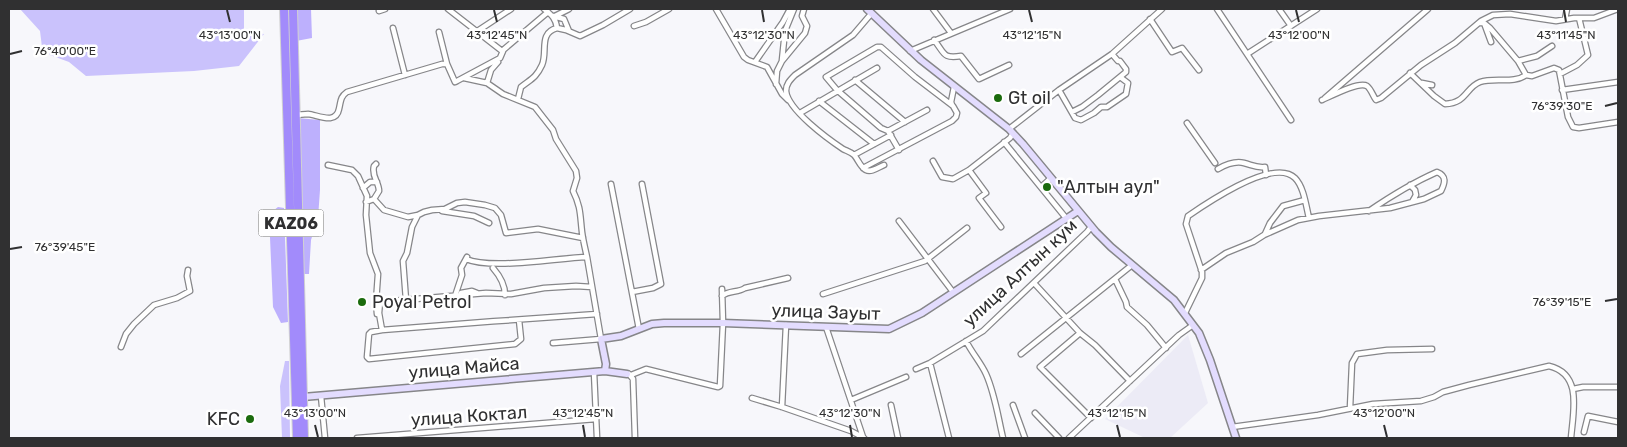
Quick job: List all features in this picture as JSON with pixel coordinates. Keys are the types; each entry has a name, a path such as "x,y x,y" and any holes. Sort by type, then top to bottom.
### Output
{"highway":[{"name":"KАZ06","path":"284,9 297,438"},
{"name":"KАZ06","path":"293,9 304,438"}],"street":[{"path":"378,11 385,9"},
{"path":"448,9 501,50"},
{"path":"476,32 511,9"},
{"path":"553,16 569,9"},
{"path":"564,19 569,9"},
{"path":"518,99 521,87 535,78 543,64 545,38 548,33 557,28 580,36 630,9"},
{"path":"634,26 646,22 669,9"},
{"path":"716,9 744,57 767,66 782,94 800,113 830,139 854,155 867,171 872,171 884,165"},
{"path":"755,62 790,9"},
{"path":"774,34 786,26 791,19 794,9"},
{"path":"776,84 777,71 782,61 805,33 807,26 802,16 804,9"},
{"path":"933,9 951,32"},
{"path":"992,9 996,14"},
{"path":"910,51 951,32 1010,9"},
{"path":"933,161 938,172 945,178 954,179 970,170 1010,138 1011,131 1059,90 1112,54 1162,9"},
{"path":"1217,9 1291,120"},
{"path":"1279,9 1291,26"},
{"path":"1247,54 1317,9"},
{"path":"1428,9 1322,100 1362,84 1370,89 1376,100 1385,95 1410,73 1455,43 1478,23 1493,15 1502,13 1538,19 1579,20 1594,18 1618,9"},
{"path":"1565,20 1567,9"},
{"path":"488,83 491,70 500,58 501,50 546,10 553,16 557,28"},
{"path":"789,101 786,91 787,82 853,35 869,11 910,51 1011,131 1111,247 1132,266 1160,286 1185,313 1198,333 1210,360 1236,438"},
{"path":"553,16 564,19"},
{"path":"564,19 569,31"},
{"path":"1150,20 1172,52 1182,48 1199,70"},
{"path":"1560,74 1588,55 1579,20"},
{"path":"1478,23 1484,22"},
{"path":"1484,22 1491,42"},
{"path":"1484,22 1518,61 1526,75"},
{"path":"782,61 786,26"},
{"path":"393,28 405,75"},
{"path":"439,32 446,64 455,82 500,58"},
{"path":"934,40 947,57 961,56 979,79 1009,66"},
{"path":"1518,61 1537,56 1552,46"},
{"path":"863,168 899,150 952,121 957,113 952,106 878,47 827,75 827,80 889,133 899,150"},
{"path":"1072,112 1096,97 1124,74 1126,69 1112,54"},
{"path":"296,115 307,114 327,119 334,118 339,110 340,99 347,92 446,64"},
{"path":"800,113 877,68"},
{"path":"1410,73 1434,96 1445,104 1449,104 1463,98 1477,83 1492,80 1512,80 1526,75 1532,76 1554,68 1559,70 1568,117 1573,127 1579,128 1618,122"},
{"path":"1101,107 1107,108 1126,94 1128,83 1120,77"},
{"path":"464,78 488,83 503,94 535,107 553,130 556,139 576,171 577,178 573,191 582,214 583,238 606,364 605,371"},
{"path":"855,80 905,122"},
{"path":"1562,90 1618,82"},
{"path":"1420,83 1432,85"},
{"path":"952,106 954,86"},
{"path":"1059,90 1075,118 1081,120 1101,107"},
{"path":"1096,97 1101,107"},
{"path":"818,101 874,144"},
{"path":"854,155 927,110"},
{"path":"1187,123 1215,163"},
{"path":"1004,142 1066,218"},
{"path":"1218,168 1245,163 1256,168 1265,167 1266,175"},
{"path":"366,202 374,199 380,192 373,172 376,164"},
{"path":"328,165 352,170 358,176 367,196 366,215 370,253 378,274 376,302 377,314 381,322"},
{"path":"970,170 986,192 979,198 1001,227"},
{"path":"1201,270 1226,253 1298,220 1310,218 1368,211 1390,208 1441,191 1445,182 1442,174 1437,172 1402,188 1368,211"},
{"path":"1185,313 1201,284 1202,278 1186,224 1186,218 1235,186 1260,175 1280,173 1290,175 1299,184 1310,218"},
{"path":"1040,187 1051,178"},
{"path":"363,188 370,182 377,182"},
{"path":"611,184 639,329"},
{"path":"632,292 653,288 661,284 642,184"},
{"path":"1410,185 1416,194 1412,202"},
{"path":"374,199 384,210 390,213 408,217 418,216"},
{"path":"1265,235 1270,223 1283,206 1305,200"},
{"path":"406,300 403,260 407,253 412,227 418,216 424,212 445,210 457,203 465,202 495,208 500,215 506,232 538,229 583,238"},
{"path":"439,210 474,216 489,223"},
{"name":"улица Зауыт","path":"601,339 621,336 652,324 664,323 723,323 889,329 922,313 1078,210"},
{"path":"899,221 953,292"},
{"name":"улица Алтын кум","path":"916,369 930,363 983,331 1088,232 1091,226"},
{"path":"822,294 927,259 967,228"},
{"path":"457,296 462,274 461,268 466,258 475,263 497,264 587,256"},
{"path":"1021,354 1132,266"},
{"path":"492,268 503,283 505,295"},
{"path":"121,347 126,334 134,324 154,306 190,291 187,276 188,270"},
{"path":"722,296 729,292 788,278"},
{"path":"1115,279 1127,307 1147,325 1166,348"},
{"path":"1034,282 1080,333 1095,344 1130,381"},
{"path":"382,330 380,302 493,293 505,295 544,288 581,286 592,288"},
{"path":"635,438 633,379 629,374 646,369 718,387 721,383 722,289"},
{"path":"519,320 521,339 515,344 369,359 367,357 368,336 371,332 382,330 597,314"},
{"path":"782,407 786,325"},
{"path":"1069,438 1193,325"},
{"path":"826,326 864,438"},
{"path":"1080,333 1040,367 1091,418"},
{"path":"553,343 601,339"},
{"path":"966,341 977,361 981,364 990,385 1003,438"},
{"path":"1350,408 1352,363 1357,354 1387,350 1432,349"},
{"path":"930,363 950,438"},
{"path":"1232,427 1318,415 1373,404 1422,400 1443,392 1544,366 1562,370 1570,381 1573,389 1571,438"},
{"name":"улица Майса","path":"303,397 605,371 629,374"},
{"path":"594,372 597,438"},
{"path":"851,400 906,377"},
{"path":"1573,389 1583,386 1618,387"},
{"path":"321,396 325,438"},
{"path":"752,398 782,407 864,438"},
{"path":"891,405 898,438"},
{"path":"1013,405 1025,438"},
{"path":"1035,413 1059,438"},
{"path":"1584,432 1588,416 1618,422"},
{"name":"улица Коктал","path":"357,438 596,419"}],"shaded area":[{"path":"20,9 244,9 244,31 264,34 239,66 194,71 86,76 69,62 50,55 42,47 40,31"},
{"path":"295,9 311,9 312,38 296,41"},
{"path":"297,118 320,120 318,218 311,240 309,274 303,274"},
{"path":"278,207 284,208 288,322 281,323 273,307 269,214"},
{"path":"1188,335 1208,403 1170,438 1145,438 1105,419"},
{"path":"285,361 289,361 290,438 282,438 280,386"}],"place":[{"name":"Gt oil","path":"998,98"},
{"name":"\"Алтын аул\"","path":"1047,187"},
{"name":"Poyal Petrol","path":"362,302"},
{"name":"KFC","path":"250,419"}]}
